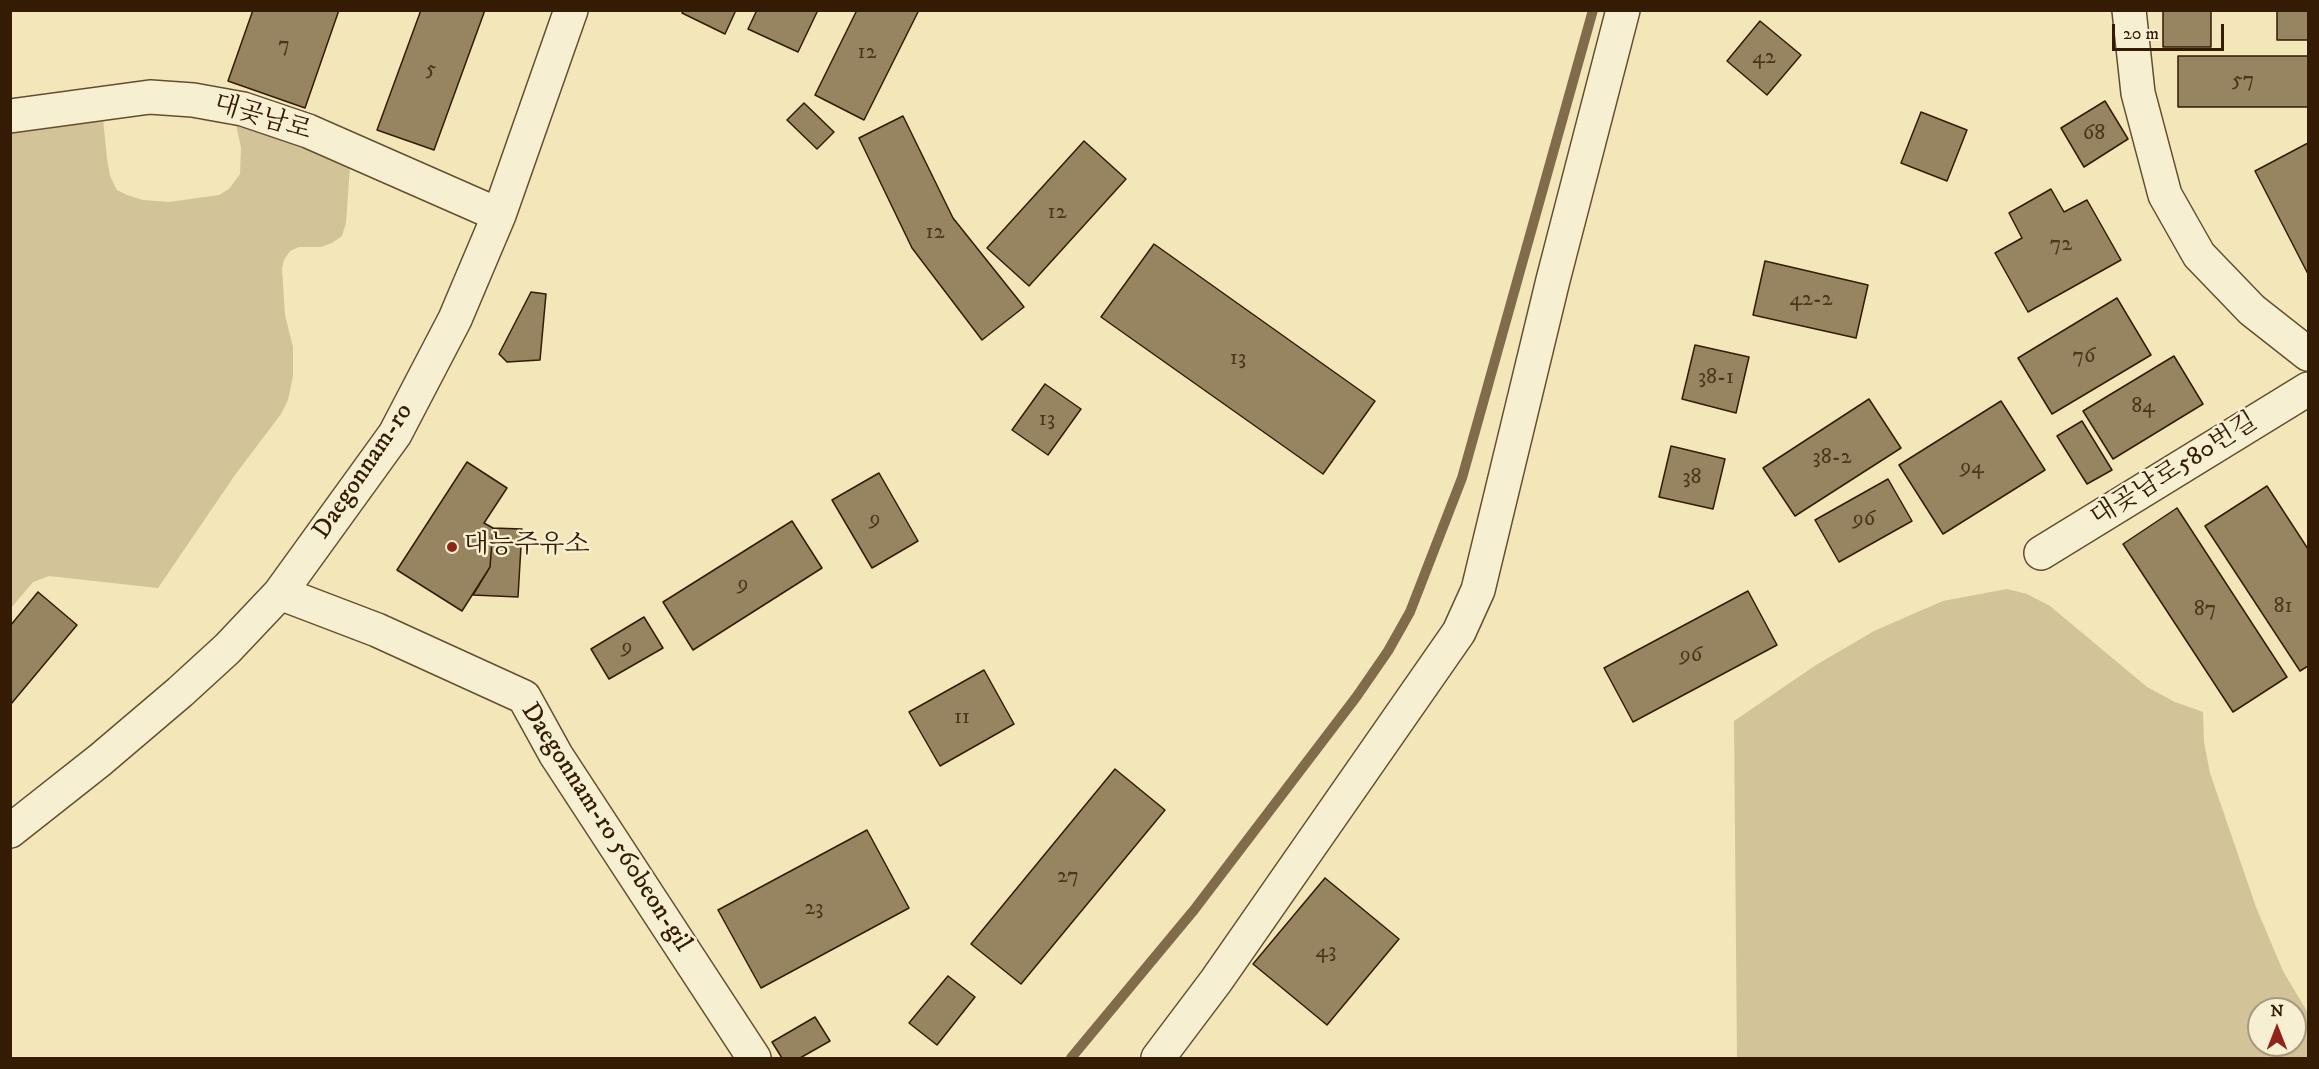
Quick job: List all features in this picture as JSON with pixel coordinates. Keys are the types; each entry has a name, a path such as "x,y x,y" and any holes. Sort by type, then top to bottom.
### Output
{"street":[{"name":"Daegonnam-ro","path":"10,831 180,693 227,649 280,593 395,434 455,319 499,215 571,10"},
{"path":"1158,1059 1216,981 1459,632 1478,590 1553,280 1623,10"},
{"path":"2129,10 2138,93 2165,195 2199,255 2252,310 2308,354"},
{"name":"대곶남로","path":"10,116 150,97 193,100 243,109 308,131 499,215"},
{"name":"대곶남로580번길","path":"2041,553 2308,388"},
{"name":"Daegonnam-ro 560beon-gil","path":"280,593 377,630 524,697 556,755 754,1059"}],"shaded area":[{"path":"103,118 110,176 117,190 127,195 143,200 169,202 219,195 229,189 240,174 241,147 235,120 275,134 350,166 346,223 342,236 332,243 321,247 299,247 290,251 284,260 282,269 285,315 293,347 293,376 288,400 281,414 235,475 158,588 49,576 33,582 11,608 11,129"},
{"path":"2007,589 2027,594 2050,606 2147,687 2175,702 2203,712 2204,742 2210,773 2256,907 2283,971 2298,997 2247,997 2247,1057 2307,1057 2307,1011 2308,1058 1737,1058 1734,721 1816,665 1874,631 1943,601"}],"building":[{"path":"253,10 339,10 305,108 228,81"},
{"path":"421,10 485,10 434,150 377,130"},
{"path":"684,10 736,10 725,34 682,13"},
{"path":"757,10 818,10 798,52 748,29"},
{"path":"857,10 919,10 864,120 815,95"},
{"path":"2163,10 2211,10 2211,47 2163,47"},
{"path":"2277,10 2308,10 2308,40 2277,40"},
{"path":"1760,21 1801,55 1767,95 1727,61"},
{"path":"2178,56 2308,56 2308,107 2178,107"},
{"path":"2105,101 2128,139 2084,167 2061,128"},
{"path":"804,103 834,132 817,149 787,120"},
{"path":"1921,112 1967,130 1947,181 1901,163"},
{"path":"903,116 953,218 1024,307 982,340 912,248 859,138"},
{"path":"1084,141 1126,179 1029,286 987,248"},
{"path":"2308,143 2308,274 2255,171"},
{"path":"2051,189 2064,212 2087,200 2121,260 2028,312 1995,253 2022,238 2009,213"},
{"path":"1154,244 1375,401 1323,474 1101,317"},
{"path":"1765,261 1868,285 1856,338 1753,315"},
{"path":"531,292 546,294 540,360 507,362 499,354"},
{"path":"2117,298 2151,355 2052,414 2018,358"},
{"path":"1695,345 1749,357 1736,413 1682,399"},
{"path":"2174,356 2203,404 2113,459 2083,411"},
{"path":"1045,384 1081,409 1048,455 1012,430"},
{"path":"1869,399 1901,448 1795,516 1763,468"},
{"path":"2001,401 2045,470 1943,534 1899,465"},
{"path":"2082,421 2112,470 2087,484 2057,436"},
{"path":"1671,446 1725,459 1713,509 1659,497"},
{"name":"대능주유소","path":"467,462 507,488 484,523 493,528 490,567 462,611 397,570"},
{"path":"879,473 918,541 872,568 832,500"},
{"path":"1888,479 1912,521 1839,562 1815,520"},
{"path":"2267,486 2308,549 2308,666 2300,671 2205,526"},
{"path":"2177,508 2287,677 2233,712 2123,544"},
{"path":"792,521 822,568 693,650 663,602"},
{"path":"493,528 522,529 518,597 473,595 490,567"},
{"path":"1748,591 1777,645 1633,722 1604,668"},
{"path":"38,592 77,625 11,704 10,626"},
{"path":"644,617 663,648 609,679 591,649"},
{"path":"984,670 1014,724 940,766 909,712"},
{"path":"1115,769 1165,810 1021,984 971,944"},
{"path":"867,830 909,908 761,988 718,910"},
{"path":"1325,878 1399,939 1327,1025 1253,964"},
{"path":"948,976 975,997 937,1045 909,1023"},
{"path":"815,1017 830,1041 800,1058 782,1058 772,1042"}],"waterway":[{"path":"1071,1058 1194,910 1357,696 1388,651 1410,612 1462,478 1593,10"}],"place":[{"name":"대능주유소","path":"452,547"}]}
